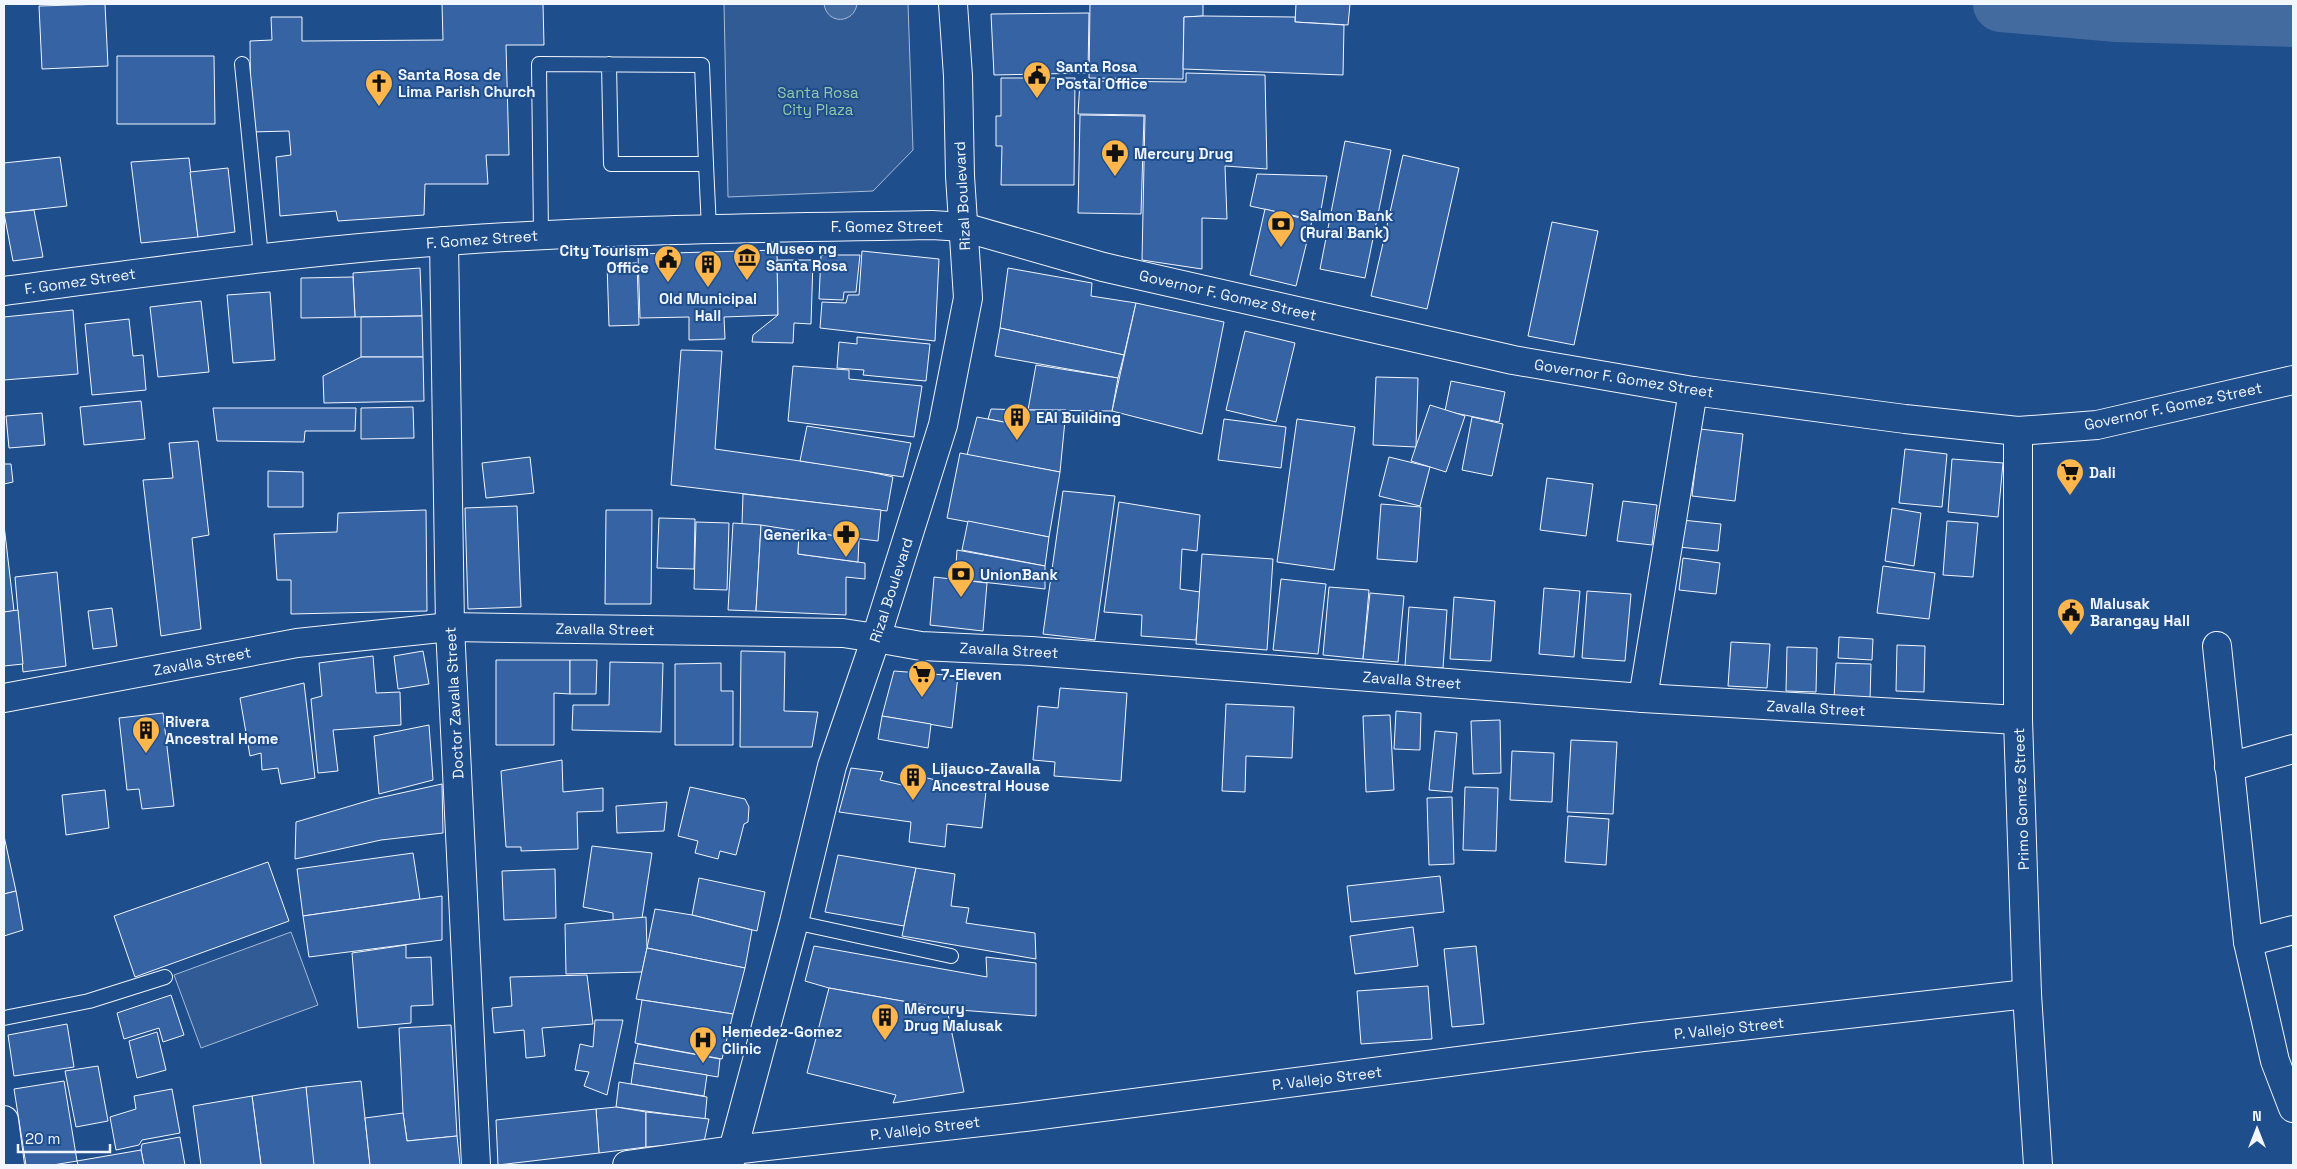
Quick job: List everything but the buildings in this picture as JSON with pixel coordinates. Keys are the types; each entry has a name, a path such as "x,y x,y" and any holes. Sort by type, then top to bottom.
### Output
{"street":[{"name":"Rizal Boulevard","path":"731,1158 794,922 832,766 876,638 943,425 968,298 960,176 958,76 953,4"},
{"name":"F. Gomez Street","path":"4,291 261,257 444,241 541,235 709,229 932,225 964,227"},
{"name":"Governor F. Gomez Street","path":"964,227 1103,267 1494,356 1693,391 1905,419 2018,431 2097,425 2293,380"},
{"name":"Doctor Zavalla Street","path":"444,241 450,627 476,1165"},
{"path":"1643,698 1693,391"},
{"name":"Primo Gomez Street","path":"2018,431 2018,720 2027,994 2038,1165"},
{"name":"Zavalla Street","path":"4,698 297,643 450,627 843,633 921,646 1031,651 1643,698 2018,720"},
{"path":"2217,646 2248,942 2275,1061 2293,1108"},
{"path":"2229,766 2293,749"},
{"path":"2248,942 2293,930"},
{"name":"P. Vallejo Street","path":"627,1165 731,1158 1025,1117 1643,1038 2027,994"},
{"path":"4,1120 10,1165"}],"lane":[{"path":"242,64 261,257"},
{"path":"541,235 539,64 702,65 709,229"},
{"path":"609,64 611,164 706,164"},
{"path":"794,922 952,956"},
{"path":"4,1018 89,1001 165,977"}],"green space":[{"name":"Santa Rosa City Plaza","path":"724,4 908,4 913,150 873,191 728,197"},
{"path":"291,932 318,1005 201,1048 174,975"}],"shaded area":[{"path":"824,4 857,4 855,11 851,15 846,18 835,19 826,11"}],"waterway":[{"path":"2001,4 2117,14 2293,19"}],"place":[{"name":"Santa Rosa Postal Office","path":"1037,99"},
{"name":"Santa Rosa de Lima Parish Church","path":"379,107"},
{"name":"Mercury Drug","path":"1115,177"},
{"name":"Salmon Bank (Rural Bank)","path":"1281,248"},
{"name":"Museo ng Santa Rosa","path":"747,281"},
{"name":"City Tourism Office","path":"668,283"},
{"name":"Old Municipal Hall","path":"708,288"},
{"name":"EAI Building","path":"1017,441"},
{"name":"Dali","path":"2070,496"},
{"name":"Generika","path":"846,558"},
{"name":"UnionBank","path":"961,598"},
{"name":"Malusak Barangay Hall","path":"2071,636"},
{"name":"7-Eleven","path":"922,698"},
{"name":"Rivera Ancestral Home","path":"146,754"},
{"name":"Lijauco-Zavalla Ancestral House","path":"913,801"},
{"name":"Mercury Drug Malusak","path":"885,1041"},
{"name":"Hemedez-Gomez Clinic","path":"703,1064"}]}
